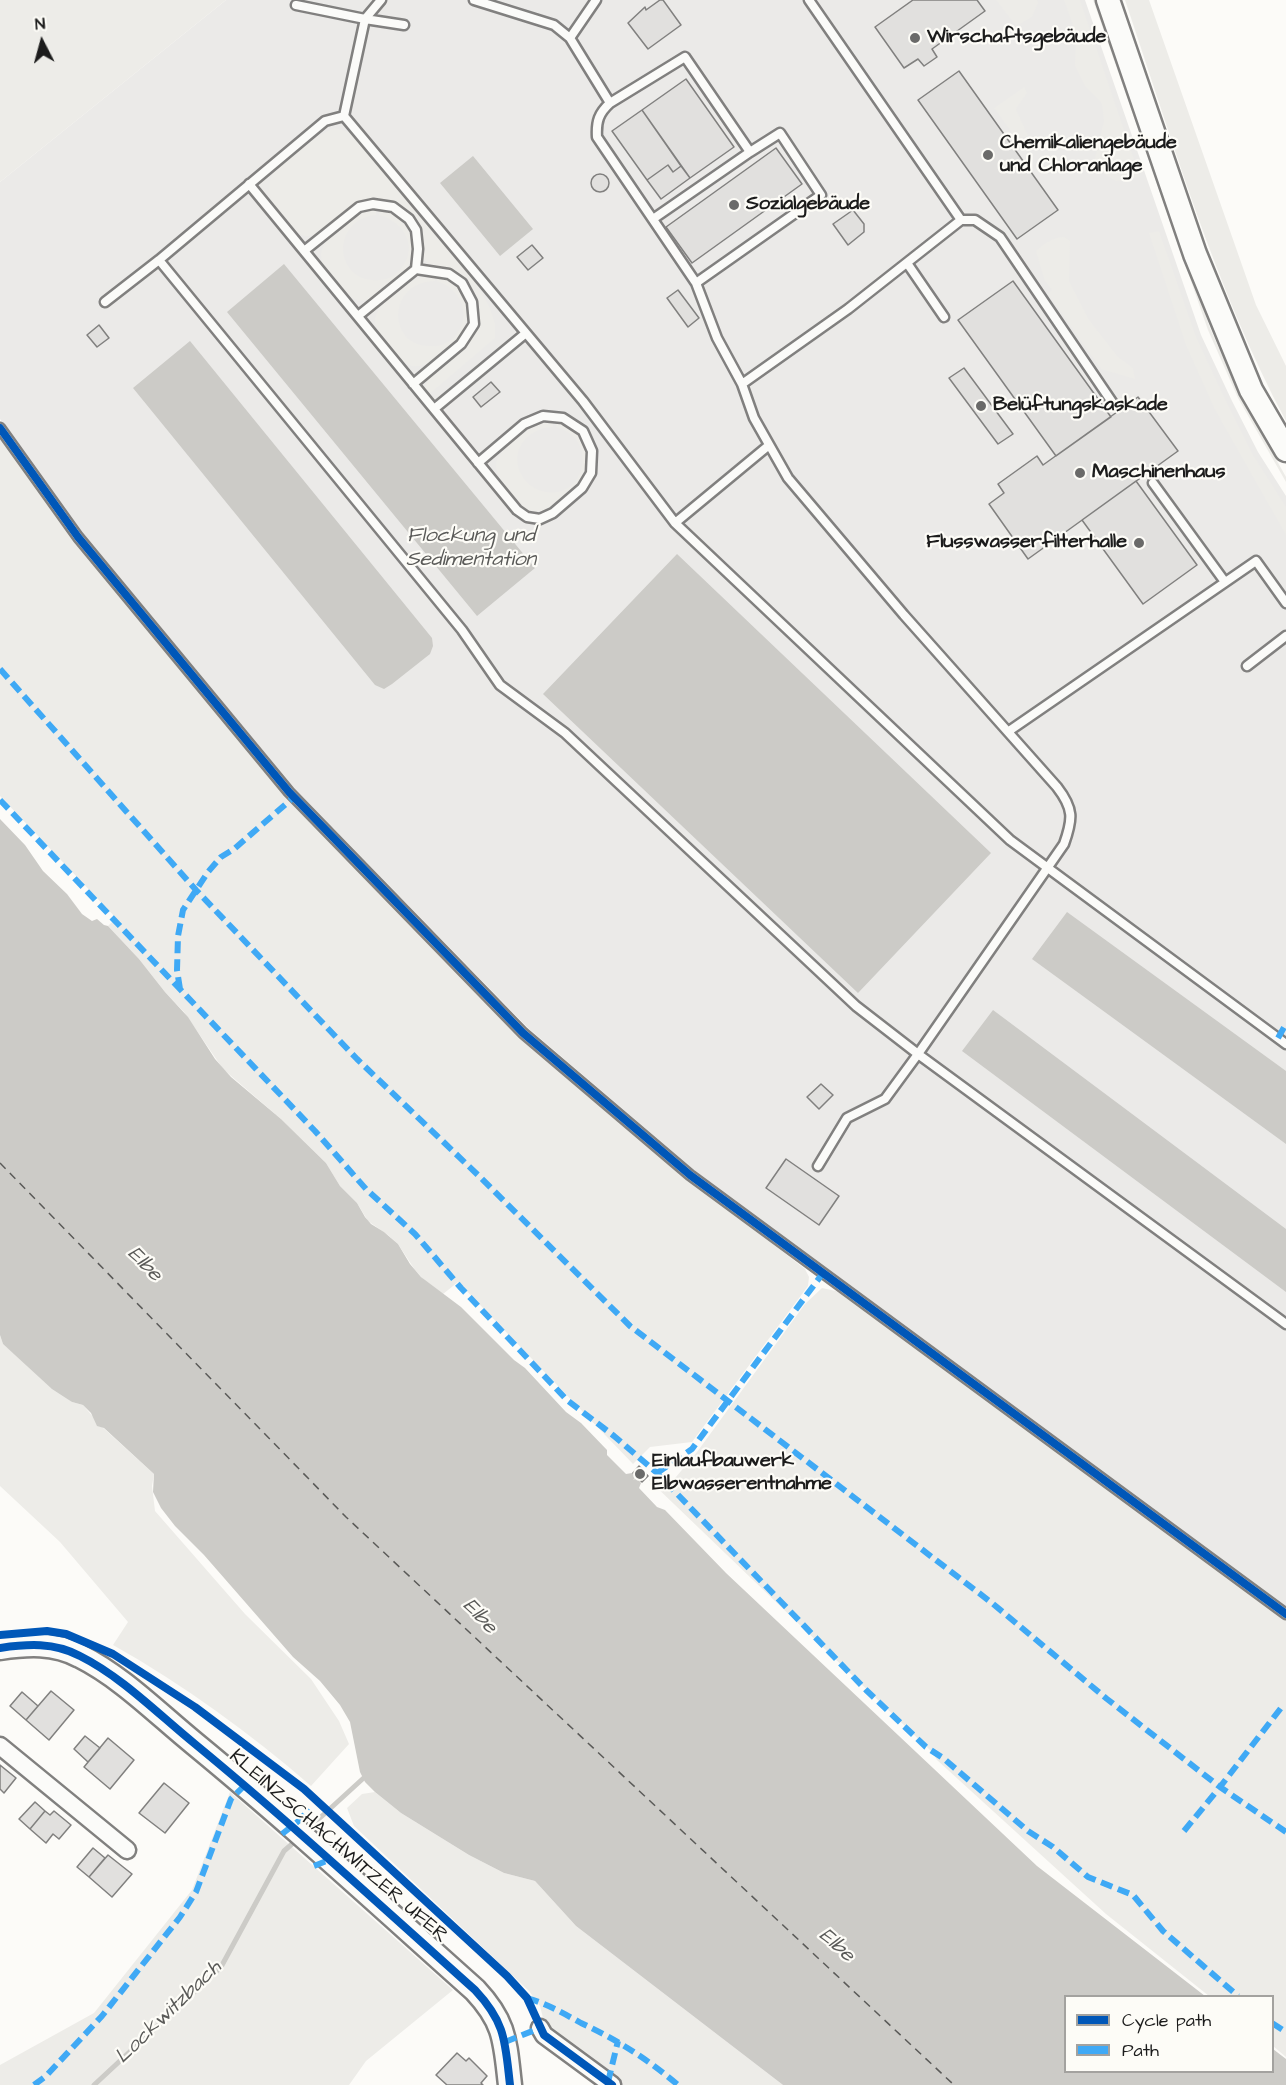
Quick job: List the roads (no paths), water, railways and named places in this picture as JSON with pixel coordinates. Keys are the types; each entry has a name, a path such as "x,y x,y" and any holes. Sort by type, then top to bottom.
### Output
{"street":[{"path":"1108,0 1195,254 1251,390 1286,450"},
{"name":"KLEINZSCHACHWITZER UFER","path":"0,1648 21,1645 50,1646 80,1656 118,1681 284,1819 487,2003 498,2019 505,2042 510,2085"},
{"path":"0,1746 127,1850"},
{"path":"540,2028 544,2035 612,2085"}],"lane":[{"path":"344,116 365,19 381,0"},
{"path":"474,0 554,26 570,38 610,103"},
{"path":"570,38 596,0"},
{"path":"809,0 961,220"},
{"path":"296,5 405,26"},
{"path":"750,152 685,57 610,103 600,112 596,127 597,137 696,283 717,338 742,384 754,418 788,478 904,615 1058,787 1069,806 1070,827 1064,844 918,1054 885,1099 847,1118 818,1166"},
{"path":"105,303 326,121 344,116"},
{"path":"344,116 583,401 675,523 1010,840 1286,1044"},
{"path":"653,219 780,133 821,195 696,283"},
{"path":"249,184 478,463 518,510 527,517 540,519 553,513 582,488 591,473 592,451 584,431 563,418 543,416 524,424 478,463"},
{"path":"304,251 358,207 373,204 393,207 409,219 416,231 418,249 416,269 358,316"},
{"path":"742,384 848,309 961,220 975,220 1000,237 1114,405"},
{"path":"159,260 462,630 500,685 565,733 856,1006 1286,1324"},
{"path":"907,263 944,317"},
{"path":"413,384 461,344 474,324 472,302 462,283 449,274 416,269"},
{"path":"434,409 526,333"},
{"path":"0,428 78,537 289,792 523,1033 690,1175 1286,1614"},
{"path":"675,523 768,446"},
{"path":"1153,483 1225,582"},
{"path":"1009,731 1256,561 1286,603"},
{"path":"1247,666 1286,636"}],"water":[{"path":"473,156 533,229 500,256 440,183"},
{"name":"Flockung und Sedimentation","path":"284,264 535,568 477,616 227,312"},
{"name":"Flockung und Sedimentation","path":"190,341 432,638 433,646 430,654 384,689 375,685 133,388"},
{"path":"677,554 991,853 858,993 543,694"},
{"name":"Elbe","path":"0,819 25,845 43,871 67,894 82,914 92,921 97,919 108,926 139,959 188,1017 215,1059 231,1077 281,1119 326,1163 340,1186 357,1203 365,1217 398,1244 421,1277 461,1307 525,1368 566,1412 581,1423 607,1450 607,1455 626,1474 632,1473 636,1477 633,1480 637,1478 641,1483 639,1488 657,1507 665,1510 726,1573 1037,1866 1204,1995 1064,1995 1064,2073 1274,2073 1274,2050 1286,2059 1286,2085 783,2085 576,1926 535,1881 504,1873 469,1855 401,1813 375,1792 365,1782 360,1772 350,1722 340,1705 320,1681 293,1657 204,1555 175,1526 161,1508 153,1492 154,1474 104,1428 97,1426 91,1413 83,1405 72,1402 52,1389 3,1344 0,1335"},
{"path":"1067,912 1286,1071 1286,1144 1032,959"},
{"path":"993,1010 1286,1229 1286,1292 962,1051"}],"waterway":[{"name":"Lockwitzbach","path":"310,1827 368,1774"},
{"name":"Lockwitzbach","path":"94,2085 221,1967 284,1851 292,1844"}],"place":[{"name":"Wirschaftsgebäude","path":"915,38"},
{"name":"Chemikaliengebäude und Chloranlage","path":"988,155"},
{"name":"Sozialgebäude","path":"734,205"},
{"name":"Belüftungskaskade","path":"981,406"},
{"name":"Maschinenhaus","path":"1080,473"},
{"name":"Flusswasserfilterhalle","path":"1139,543"},
{"name":"Einlaufbauwerk Elbwasserentnahme","path":"640,1474"}]}
